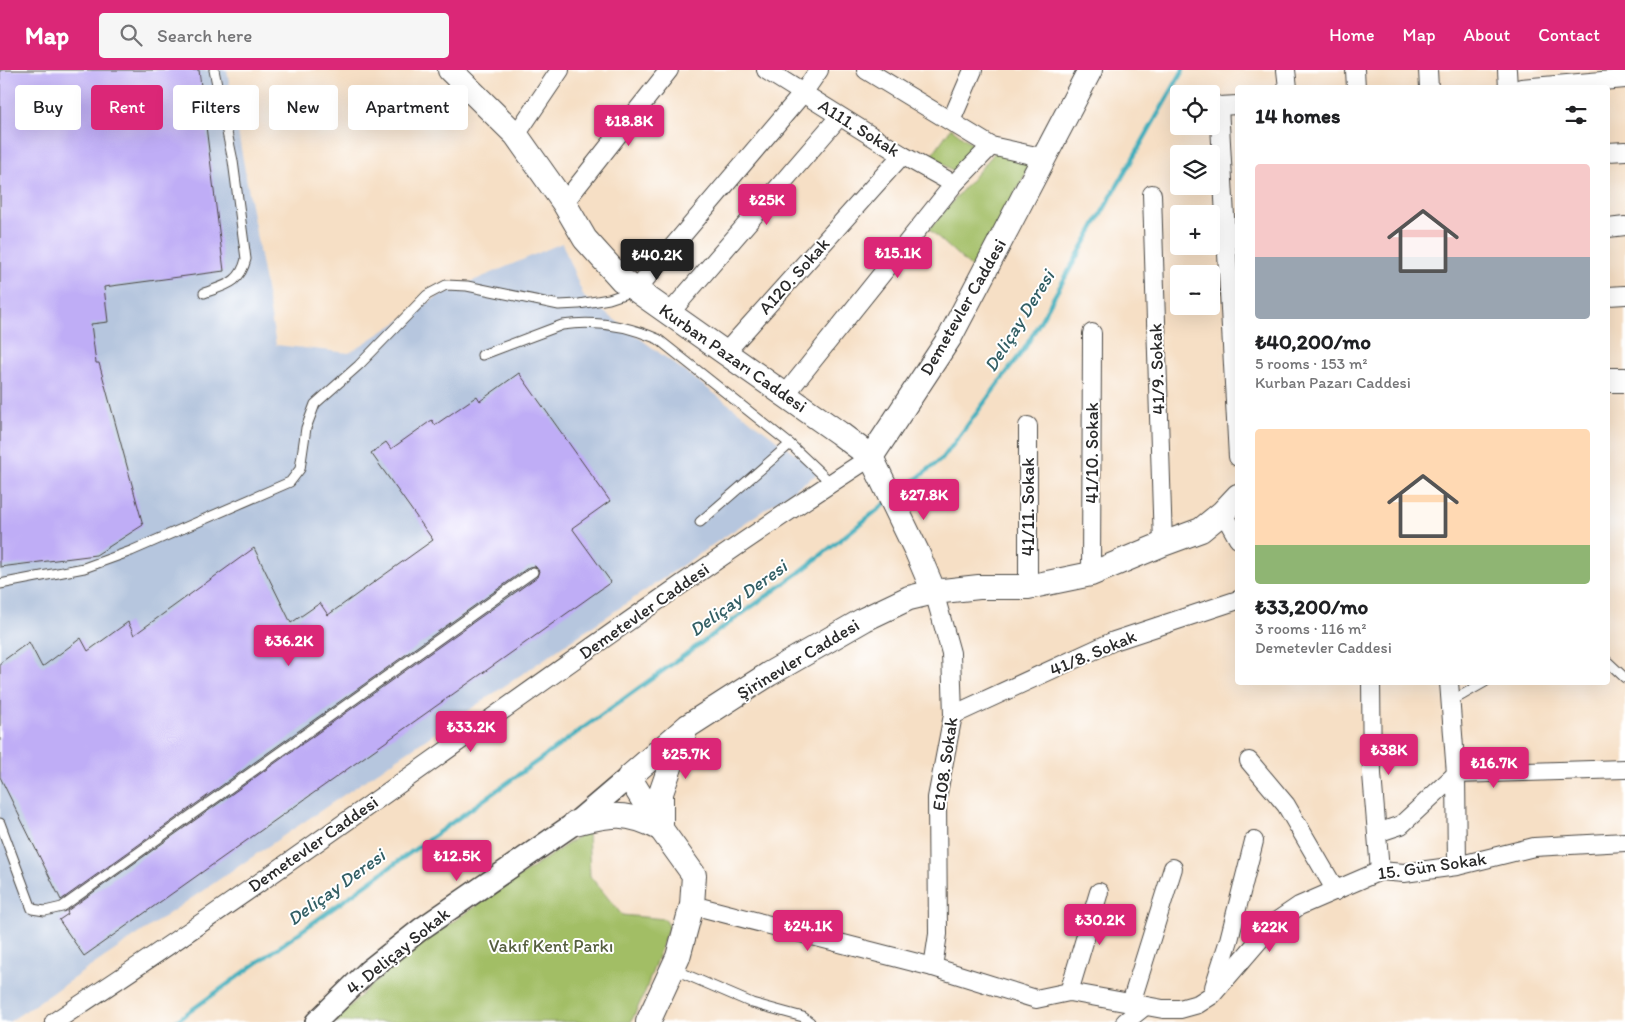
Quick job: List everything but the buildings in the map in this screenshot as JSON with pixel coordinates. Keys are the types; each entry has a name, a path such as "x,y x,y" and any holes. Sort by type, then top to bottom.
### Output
{"main road":[{"name":"Kurban Pazarı Caddesi","path":"450,70 516,135 564,203 585,238 622,280 785,395 873,463 917,552 934,592"},
{"name":"Demetevler Caddesi","path":"873,463 950,337 1090,70"},
{"path":"1610,380 1625,380"},
{"name":"Şirinevler Caddesi","path":"629,777 688,726 769,674 865,619 909,598 934,592 979,587 1028,587 1091,574 1201,530 1230,504"},
{"path":"661,830 661,793 675,753 688,726"},
{"path":"629,777 661,830 694,875 692,905 678,957 648,1022"},
{"path":"574,823 602,816 632,816 646,821 661,830"}],"street":[{"path":"516,135 560,70"},
{"path":"564,203 669,70"},
{"name":"A111. Sokak","path":"766,70 839,117 954,184"},
{"path":"636,290 803,94 820,70"},
{"path":"951,121 973,70"},
{"path":"1286,70 1288,85"},
{"path":"1355,70 1356,85"},
{"path":"1428,70 1429,85"},
{"path":"1507,70 1508,85"},
{"path":"877,73 991,146 1045,158"},
{"path":"1539,85 1594,76 1625,79"},
{"path":"1220,104 1235,105"},
{"path":"670,314 839,117"},
{"path":"1217,135 1235,411"},
{"path":"785,395 954,184 991,146"},
{"path":"1610,152 1625,151"},
{"name":"A120. Sokak","path":"725,353 902,155"},
{"name":"41/9. Sokak","path":"1152,194 1163,544"},
{"path":"1610,228 1625,226"},
{"path":"1610,296 1625,295"},
{"name":"41/10. Sokak","path":"1091,574 1092,333"},
{"name":"41/11. Sokak","path":"1028,426 1028,587"},
{"name":"Demetevler Caddesi","path":"54,1022 295,858 646,609 831,483 873,463"},
{"path":"1230,504 1235,526"},
{"name":"E108. Sokak","path":"932,967 938,934 937,798 953,715 951,653 934,592"},
{"name":"41/8. Sokak","path":"953,715 992,699 1114,641 1235,601"},
{"path":"1371,685 1372,774 1380,871"},
{"path":"1449,685 1456,774 1458,866"},
{"path":"1249,761 1286,805 1336,891"},
{"path":"1377,833 1401,825 1456,774 1625,768"},
{"name":"4. Deliçay Sokak","path":"316,1022 368,971 421,929 574,823 629,777"},
{"path":"1212,995 1229,940 1254,841"},
{"name":"15. Gün Sokak","path":"692,905 932,967 1036,999 1069,992 1162,1010 1180,1009 1198,1004 1212,995 1274,923 1299,906 1380,871 1404,872 1458,866 1534,847 1625,842"},
{"path":"1125,1022 1138,1005 1172,868"},
{"path":"1069,992 1099,892"}],"lane":[{"path":"204,293 236,280 241,274 246,260 233,160 214,70"},
{"path":"0,584 84,568 131,551 290,482 300,469 306,428 315,404 359,365 427,295 446,286 466,286 559,305 609,299 636,290"},
{"path":"482,355 562,325 590,322 631,328 658,339 790,444 831,483"},
{"path":"700,522 790,444"},
{"path":"0,823 32,909 45,911 62,907 533,572"},
{"path":"1610,664 1625,678"},
{"path":"1450,702 1480,685"},
{"path":"673,969 738,998 777,1011 803,1016 810,1022"}],"shaded area":[{"path":"0,70 227,70 230,85 173,85 173,130 238,130 276,345 349,353 440,295 562,243 584,297 820,472 9,1022 0,1022"}],"green space":[{"path":"951,128 977,148 958,174 931,156"},
{"path":"997,150 1032,162 974,270 929,229"},
{"name":"Vakıf Kent Parkı","path":"588,830 590,876 622,915 665,919 669,926 645,992 631,1022 335,1022 364,992 414,948"}],"waterway":[{"name":"Deliçay Deresi","path":"896,495 943,458 1025,348 1183,70"},
{"name":"Deliçay Deresi","path":"175,1022 800,572 886,503"}]}
